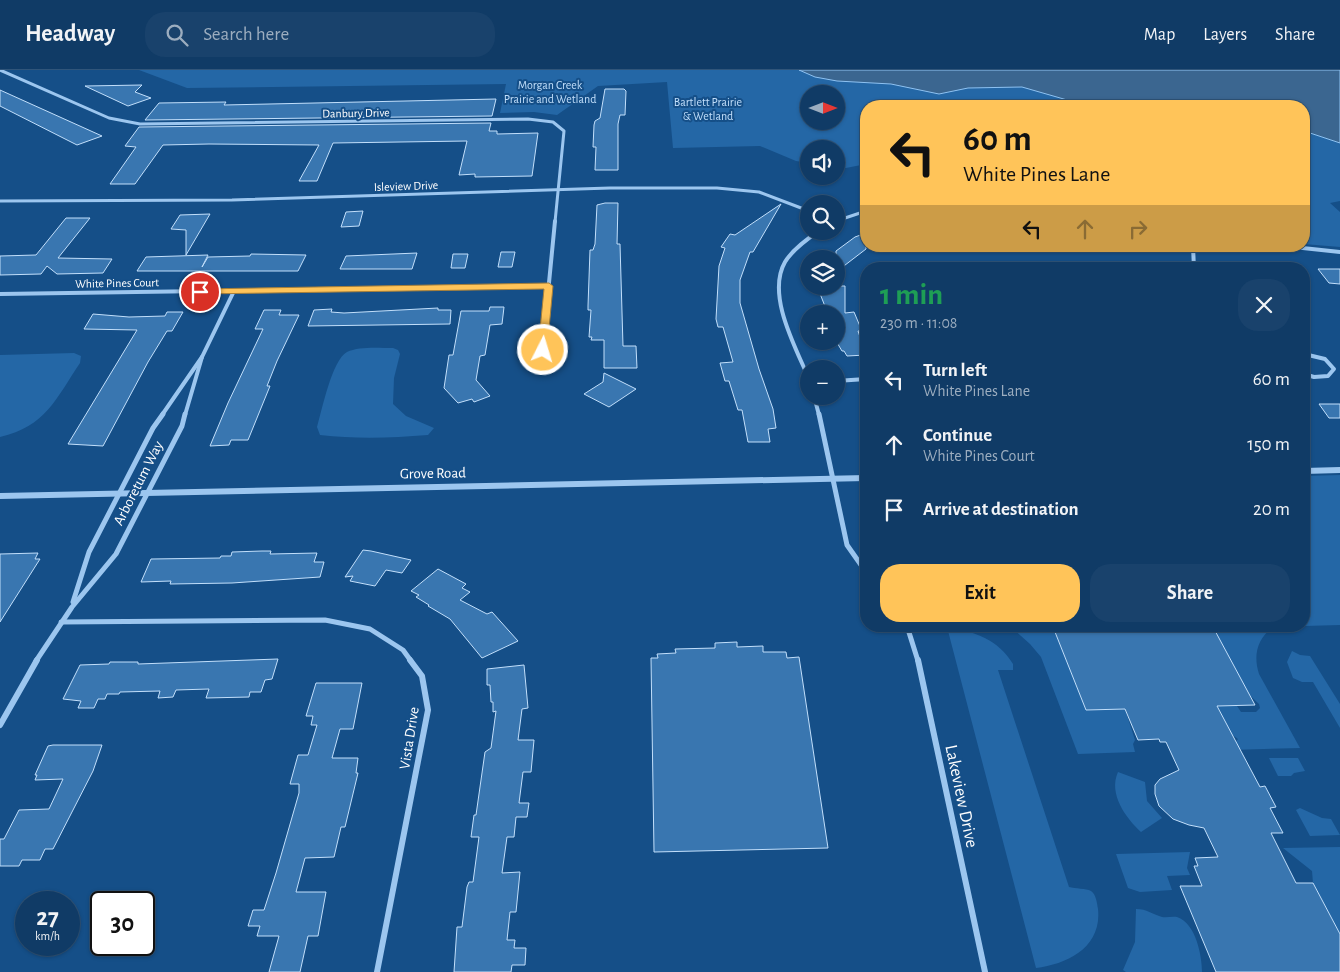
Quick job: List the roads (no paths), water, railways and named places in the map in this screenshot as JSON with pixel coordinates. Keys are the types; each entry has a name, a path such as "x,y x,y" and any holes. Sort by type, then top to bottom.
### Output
{"street":[{"name":"Danbury Drive","path":"0,70 109,118 140,124 528,119 547,121 559,125 564,132 541,365"},
{"name":"Isleview Drive","path":"0,201 232,200 403,196 558,189 741,189 773,196 800,207"},
{"path":"845,218 860,213"},
{"path":"802,360 787,323 779,294 784,265 806,240"},
{"path":"1310,249 1340,252"},
{"name":"White Pines Court","path":"0,294 549,286"},
{"name":"Arboretum Way","path":"72,606 88,552 153,428 202,357 234,291"},
{"path":"1310,355 1325,359 1334,369 1328,376 1310,376"},
{"name":"Arboretum Way","path":"0,725 61,622 72,606 116,554 182,426 202,357"},
{"path":"845,380 860,379"},
{"path":"816,405 834,478 847,545 860,563"},
{"path":"1310,470 1340,470"},
{"name":"Grove Road","path":"0,496 860,478"},
{"name":"Vista Drive","path":"61,622 326,620 370,629 403,650 422,676 428,710 377,972"},
{"name":"Lakeview Drive","path":"909,632 914,643 985,972"}],"park label":[{"name":"Morgan Creek Prairie and Wetland","path":"550,92"},
{"name":"Bartlett Prairie & Wetland","path":"708,109"}]}
